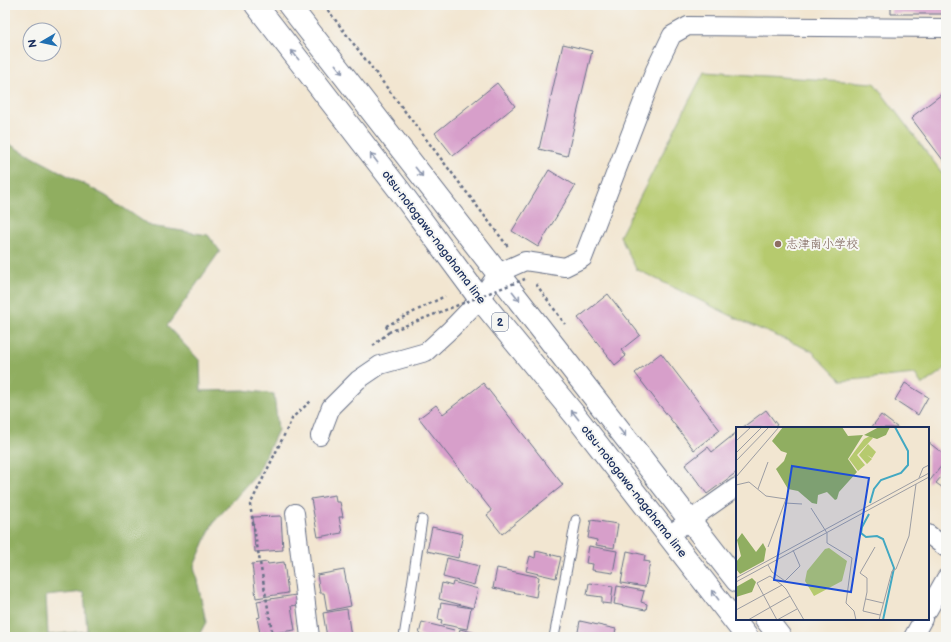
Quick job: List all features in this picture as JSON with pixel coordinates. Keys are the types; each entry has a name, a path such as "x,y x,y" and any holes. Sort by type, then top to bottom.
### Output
{"main road":[{"name":"otsu-notogawa-nagahama line","path":"256,5 400,191 480,299 574,414 747,637"},
{"name":"2","path":"290,5 736,580"},
{"path":"767,620 780,637"}],"street":[{"path":"320,436 331,407 358,380 380,365 426,352 452,329 480,299 498,273 525,261 565,267 583,258 655,70 672,35 688,26 946,28"},
{"path":"669,535 736,487"},
{"path":"295,513 310,637"},
{"path":"929,535 946,548"},
{"path":"929,608 946,578"},
{"path":"912,637 922,620"}],"lane":[{"path":"404,637 422,520"},
{"path":"554,637 576,520"}],"path":[{"path":"324,5 513,253"},
{"path":"532,278 566,323"},
{"path":"372,347 389,332 525,279"},
{"path":"389,332 386,326 446,296"},
{"path":"273,637 250,505 293,417 316,397"}],"green space":[{"name":"志津南小学校","path":"704,72 874,83 946,178 946,368 922,385 915,374 841,381 812,351 746,323 636,269 620,236"},
{"path":"5,142 106,196 150,226 208,235 220,251 167,326 200,361 201,391 244,390 274,394 278,430 257,474 213,523 194,566 206,622 198,637 5,637","holes":["84,592 87,631 48,635 46,596"]}],"building":[{"path":"891,5 946,5 946,14 891,14"},
{"path":"563,44 592,51 567,156 539,149"},
{"path":"497,83 515,106 453,156 435,133"},
{"path":"942,94 946,100 946,164 912,119 914,117 913,116"},
{"path":"549,170 575,186 538,247 512,231"},
{"path":"608,294 640,335 621,350 626,356 615,365 578,318"},
{"path":"661,353 720,430 694,450 635,373"},
{"path":"483,383 563,485 502,534 487,515 492,511 419,418 436,405 443,414"},
{"path":"905,383 928,397 918,415 895,400"},
{"path":"766,410 777,425 774,427 743,427"},
{"path":"881,415 897,427 872,427"},
{"path":"736,433 736,473 707,494 685,465 708,447 712,452"},
{"path":"929,443 946,456 946,460 929,482"},
{"path":"946,471 946,490 936,483"},
{"path":"335,495 336,502 340,502 343,517 339,517 342,533 318,537 311,499"},
{"path":"281,516 283,550 255,552 253,517"},
{"path":"591,520 618,524 614,548 596,545 597,540 588,538"},
{"path":"432,527 463,534 458,558 427,551"},
{"path":"589,546 617,551 613,573 592,570 593,564 586,563"},
{"path":"536,551 561,557 556,578 526,571 530,556 535,558"},
{"path":"627,551 645,555 644,561 650,562 645,587 621,583"},
{"path":"447,558 479,566 474,585 443,577"},
{"path":"267,562 268,564 284,562 288,593 256,598 252,564"},
{"path":"497,568 539,577 536,597 493,588"},
{"path":"344,570 351,606 327,611 324,593 320,593 317,575"},
{"path":"453,582 478,589 473,608 439,599 442,583 452,586"},
{"path":"589,583 613,586 611,604 602,603 602,597 587,595"},
{"path":"617,586 644,591 641,602 647,604 646,610 614,604"},
{"path":"296,595 297,605 291,606 295,630 266,634 266,632 260,633 257,618 260,617 257,601"},
{"path":"441,603 471,608 467,629 441,624 442,620 438,619"},
{"path":"347,609 351,637 327,637 323,613"},
{"path":"580,621 616,629 614,637 577,637"},
{"path":"422,622 454,630 452,637 426,637 419,634"},
{"path":"460,629 480,634 480,637 458,637"}],"place":[{"name":"志津南小学校","path":"778,244"}]}
